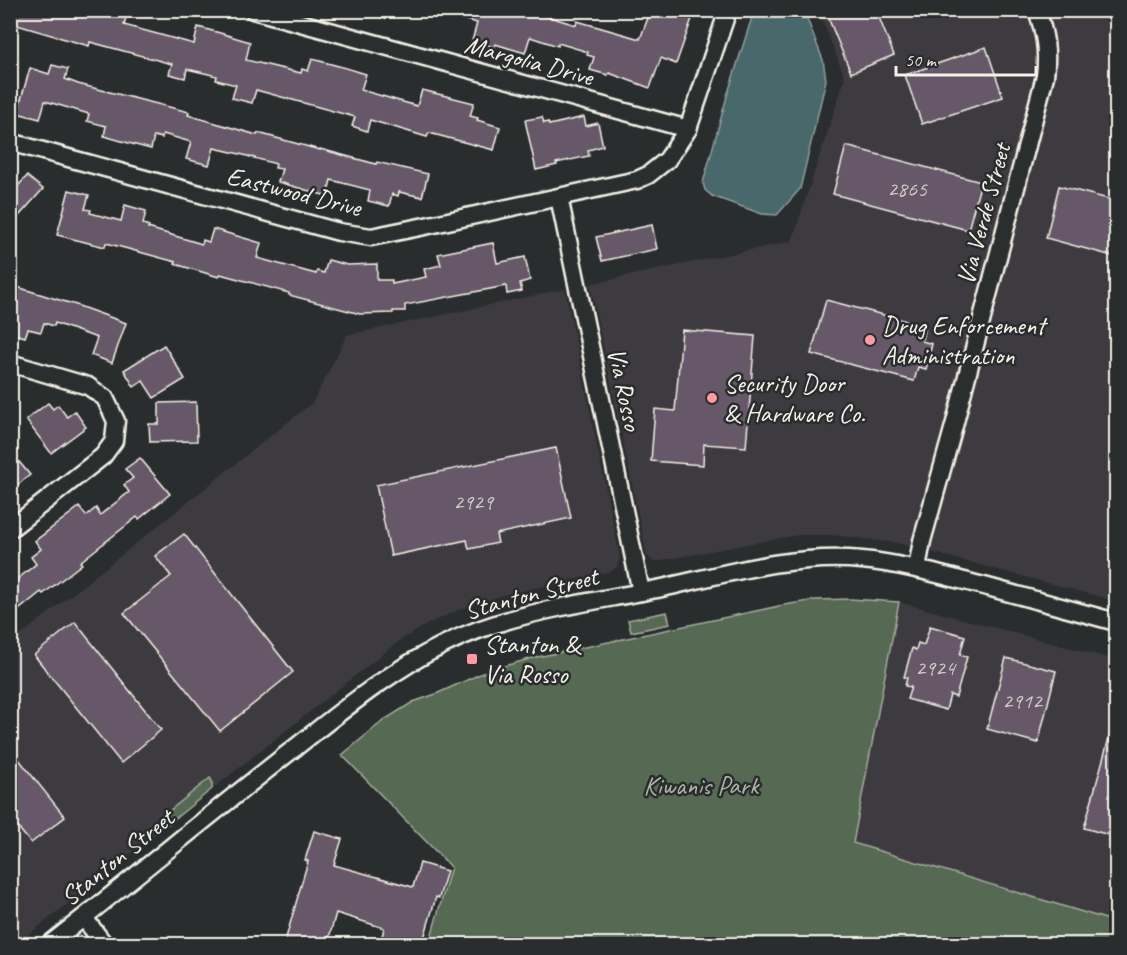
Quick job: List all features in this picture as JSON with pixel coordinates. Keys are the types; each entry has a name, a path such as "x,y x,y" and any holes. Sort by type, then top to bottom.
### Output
{"street":[{"name":"Margolia Drive","path":"253,10 688,129"},
{"name":"Eastwood Drive","path":"10,142 339,232 371,237 637,180 648,175 668,160 688,129 728,10"},
{"name":"Via Verde Street","path":"917,568 922,541 1045,76 1047,56 1044,30 1037,10"},
{"name":"Via Rosso","path":"559,197 641,592"},
{"path":"10,363 88,386 105,398 116,421 114,441 102,456 10,529"},
{"name":"Stanton Street","path":"50,945 179,839 343,710 399,670 443,645 507,621 781,564 830,558 917,568 1116,622"},
{"path":"84,918 104,945"}],"shaded area":[{"path":"819,11 1116,11 1116,601 897,543 832,535 800,535 654,562 647,556 590,284 792,241 845,78"},
{"path":"565,289 620,557 617,567 610,572 503,595 463,608 426,625 399,641 17,944 11,944 11,643 313,402 347,335"},
{"path":"899,602 1116,660 1116,922 853,843"}],"green space":[{"name":"Kiwanis Park","path":"816,600 899,602 853,843 1116,922 1116,944 429,944 451,867 342,755 384,720 413,702 487,671 533,658 784,605"},
{"path":"667,612 670,624 631,632 628,620"},
{"path":"210,778 212,789 168,824 153,824"}],"water":[{"path":"754,11 804,11 823,60 826,80 800,189 777,215 762,214 712,196 705,190 703,183"}],"building":[{"path":"10,10 128,10 124,25 194,44 198,27 220,33 250,42 246,60 301,73 302,69 308,71 312,59 346,68 366,74 361,90 417,106 422,90 474,103 470,116 500,127 494,150 429,133 427,137 370,120 367,131 352,126 355,117 256,90 252,103 232,98 236,85 216,80 217,76 187,69 185,78 169,74 172,64 90,42 89,46 10,23"},
{"path":"449,10 527,10 576,25 577,21 640,39 651,10 695,10 676,64 661,58 650,88 609,73 608,75 590,70 594,57 587,55 588,52 558,43 558,46 530,37 525,53 495,44 494,47 472,41 477,23 449,15"},
{"path":"825,10 876,10 894,55 851,73"},
{"path":"986,47 1003,97 922,124 905,75"},
{"path":"52,65 68,69 65,79 78,84 189,112 188,115 257,135 258,133 376,164 377,162 428,174 422,197 399,192 398,196 392,194 389,206 368,201 370,190 331,180 327,196 278,182 282,169 275,168 276,164 240,154 214,148 209,165 186,159 191,142 163,134 162,138 154,136 151,149 104,136 106,126 87,121 89,114 45,101 40,119 17,113 30,68 49,74"},
{"path":"542,117 544,123 548,122 549,125 584,117 586,126 598,123 603,146 588,150 589,156 536,170 525,120"},
{"path":"846,146 981,182 968,230 833,194"},
{"path":"27,176 43,189 10,226 10,195"},
{"path":"1059,186 1116,201 1116,257 1046,238"},
{"path":"69,190 89,195 85,209 91,210 90,213 121,221 125,205 146,211 143,224 149,226 148,228 202,244 203,240 209,242 213,229 261,243 257,258 316,274 317,271 324,273 328,260 347,265 377,264 377,280 392,280 392,284 426,277 424,269 441,265 438,254 493,243 497,263 525,257 530,280 520,283 522,291 507,294 506,286 405,305 405,311 360,314 220,274 219,277 175,264 176,262 106,243 105,247 57,235"},
{"path":"652,225 657,249 602,261 596,237"},
{"path":"17,287 126,323 112,363 91,355 97,338 55,323 54,326 44,323 41,332 28,329 25,337 10,333 10,309"},
{"path":"826,300 926,326 922,341 932,344 926,369 918,367 914,381 811,354"},
{"path":"682,330 755,336 746,447 704,444 703,465 651,461 655,409 675,411"},
{"path":"164,345 185,379 154,398 143,381 134,387 124,370"},
{"path":"196,402 197,441 150,442 149,424 159,424 159,403"},
{"path":"48,403 53,409 58,405 67,417 75,411 86,427 51,453 26,420"},
{"path":"556,448 571,518 496,534 498,543 469,549 467,540 391,556 376,485"},
{"path":"10,451 30,475 10,491"},
{"path":"140,458 170,494 139,519 137,517 43,594 41,592 10,617 10,585 36,564 31,557 41,549 35,541 79,507 86,516 96,508 100,515 129,492 124,485 133,478 125,469"},
{"path":"184,534 293,672 220,731 124,613 171,576 155,556"},
{"path":"75,622 161,730 121,763 34,655"},
{"path":"930,626 965,636 960,655 967,657 956,697 950,695 946,710 907,699 911,687 905,686 907,678 904,677 912,648 916,650 918,643 924,645"},
{"path":"1006,658 1056,671 1038,743 987,729"},
{"path":"1112,727 1116,727 1116,837 1084,828"},
{"path":"10,748 65,817 31,843 10,818"},
{"path":"314,831 342,839 334,865 413,887 420,863 447,871 439,898 436,897 422,945 380,945 384,928 336,913 327,945 284,945 308,861 305,860"}],"place":[{"name":"Drug Enforcement Administration","path":"870,340"},
{"name":"Security Door & Hardware Co.","path":"712,398"},
{"name":"Stanton & Via Rosso","path":"472,659"}]}
